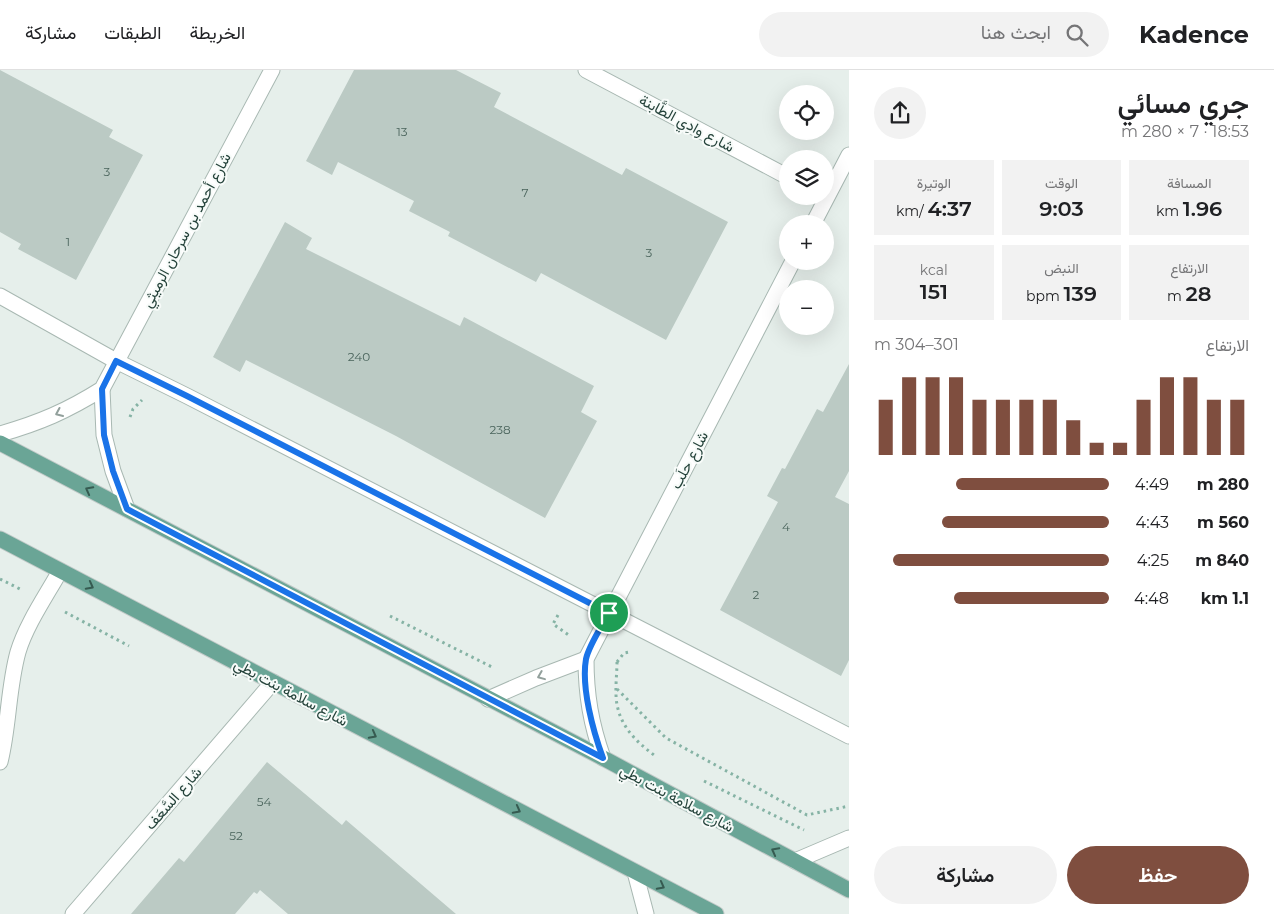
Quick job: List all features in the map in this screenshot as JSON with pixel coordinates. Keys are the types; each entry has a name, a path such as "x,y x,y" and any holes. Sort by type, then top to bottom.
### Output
{"main road":[{"name":"شارع سلامة بنت بطي","path":"0,443 603,758 849,890"},
{"name":"شارع سلامة بنت بطي","path":"0,539 716,914"}],"street":[{"name":"شارع أحمد بن سرحان الرميثي","path":"127,509 113,471 104,435 102,389 272,70"},
{"name":"شارع وادِي الطَّابنة","path":"586,70 779,172"},
{"path":"834,182 849,155"},
{"name":"شارع حلَب","path":"603,758 594,734 589,709 586,684 586,658 788,270"},
{"path":"0,296 116,361 849,736"},
{"path":"0,434 38,423 72,408 102,389"},
{"path":"0,762 8,701 18,651 60,570"},
{"path":"488,699 586,658"},
{"name":"شارع السَّعَف","path":"73,914 273,682"},
{"path":"795,862 849,838"},
{"path":"635,872 646,914"}],"path":[{"path":"617,662 618,709 628,731 640,744 661,760"},
{"path":"617,689 666,738 807,815 849,806"},
{"path":"696,777 807,832"}],"building":[{"path":"0,70 113,130 109,137 143,155 76,280 18,249 21,244 0,232"},
{"path":"354,70 456,70 501,93 494,107 622,175 626,168 728,222 666,340 541,273 536,282 448,236 450,232 409,211 414,201 338,162 332,175 306,161"},
{"path":"285,222 312,238 306,249 460,326 464,317 594,386 581,412 597,421 545,518 396,436 246,360 240,372 213,357"},
{"path":"849,364 849,471 835,497 849,504 849,660 841,676 720,610 778,502 767,496 782,468 785,469 817,409 823,412"},
{"path":"267,762 342,825 346,820 456,914 288,914 260,890 257,894 254,892 235,914 131,914 179,858 184,862"}],"route":[{"path":"116,361 609,613 586,658 586,684 589,709 594,734 603,758 127,509 113,471 104,435 102,389 116,361"}]}
